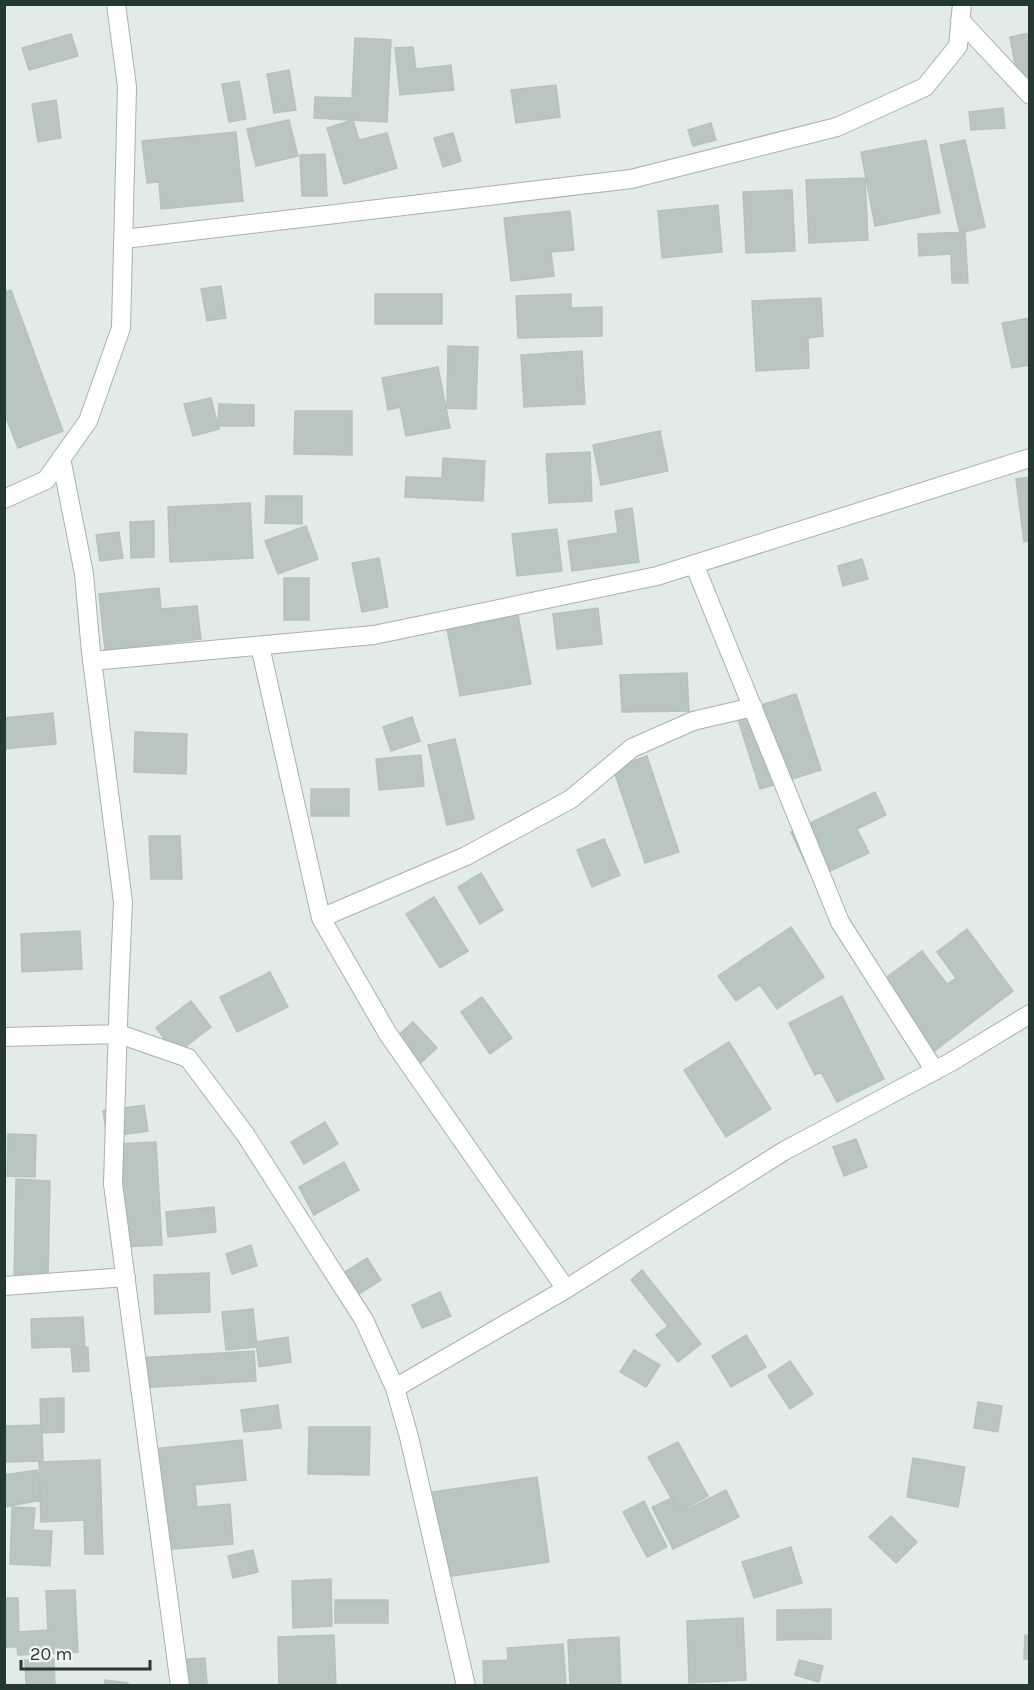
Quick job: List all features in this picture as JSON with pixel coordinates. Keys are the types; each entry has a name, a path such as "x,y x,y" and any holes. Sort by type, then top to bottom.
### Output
{"street":[{"path":"4,499 46,480 88,421 122,328 127,87 116,4"},
{"path":"124,239 631,179 837,127 925,87 958,46 961,12"},
{"path":"961,12 1029,95"},
{"path":"62,458 84,573 92,661 123,902 118,992 113,1185 180,1686"},
{"path":"92,661 374,635 657,576 1029,458"},
{"path":"694,564 840,922 935,1071"},
{"path":"260,646 321,918 388,1034 566,1289"},
{"path":"321,918 466,856 572,799 632,748 693,722 753,707"},
{"path":"395,1388 566,1289 784,1151 935,1071 1029,1014"},
{"path":"4,1037 118,1034 188,1058 245,1134 358,1310 395,1388 409,1437 466,1686"},
{"path":"4,1286 126,1277"}],"building":[{"path":"1030,33 1030,85 1019,87 1010,37"},
{"path":"71,34 78,56 29,70 22,48"},
{"path":"355,38 391,40 387,122 314,118 315,97 352,98"},
{"path":"413,47 416,69 451,65 454,90 400,95 395,48"},
{"path":"289,70 296,110 274,113 267,74"},
{"path":"239,81 246,119 229,122 222,84"},
{"path":"556,85 560,117 516,123 511,90"},
{"path":"56,100 61,138 38,142 32,104"},
{"path":"1003,108 1005,128 971,130 969,112"},
{"path":"289,120 298,156 256,166 247,129"},
{"path":"353,120 359,140 387,133 397,168 344,184 327,128"},
{"path":"711,123 716,140 693,146 688,130"},
{"path":"236,132 243,201 161,209 159,182 147,183 142,141"},
{"path":"453,133 461,161 443,167 434,138"},
{"path":"926,140 940,213 875,226 861,152"},
{"path":"965,140 985,227 960,233 940,145"},
{"path":"325,154 327,196 302,196 300,155"},
{"path":"865,178 868,240 809,243 806,180"},
{"path":"792,190 795,251 746,253 743,192"},
{"path":"718,205 722,252 662,258 658,211"},
{"path":"570,211 574,250 551,252 554,276 511,281 504,218"},
{"path":"965,232 968,283 952,283 951,254 919,256 918,234"},
{"path":"221,286 226,318 207,321 201,289"},
{"path":"11,290 63,431 18,448 4,412 4,292"},
{"path":"375,294 442,294 442,324 375,324"},
{"path":"571,294 571,308 602,307 602,336 518,338 516,296"},
{"path":"821,298 823,336 808,338 809,368 756,371 752,301"},
{"path":"1030,318 1030,365 1012,368 1002,323"},
{"path":"448,346 478,347 476,409 447,408"},
{"path":"582,351 585,404 524,407 521,355"},
{"path":"438,367 450,428 406,436 400,407 388,410 382,378"},
{"path":"211,398 219,429 193,436 184,404"},
{"path":"219,404 254,405 254,426 218,426"},
{"path":"295,411 352,411 352,455 294,454"},
{"path":"660,431 668,471 601,485 593,445"},
{"path":"590,452 592,501 549,503 546,454"},
{"path":"443,458 485,461 483,501 405,497 406,477 442,478"},
{"path":"1030,477 1030,541 1024,542 1016,479"},
{"path":"266,496 302,496 302,524 265,523"},
{"path":"250,503 253,558 170,562 168,507"},
{"path":"632,508 639,562 572,571 568,541 618,533 615,511"},
{"path":"154,521 154,557 131,558 130,522"},
{"path":"306,526 318,559 278,574 265,541"},
{"path":"557,529 562,571 517,576 512,534"},
{"path":"119,532 123,558 100,561 96,535"},
{"path":"379,558 388,607 362,612 352,563"},
{"path":"862,559 868,579 843,586 838,566"},
{"path":"284,578 309,578 309,620 284,620"},
{"path":"159,588 161,609 197,606 201,639 105,650 99,594"},
{"path":"598,608 602,644 557,649 553,614"},
{"path":"518,615 531,684 460,696 447,629"},
{"path":"687,673 689,711 622,712 620,675"},
{"path":"796,694 821,770 760,789 736,713"},
{"path":"53,713 56,744 4,749 4,718"},
{"path":"412,717 420,741 391,751 383,727"},
{"path":"135,732 187,734 186,774 134,772"},
{"path":"455,739 474,819 447,825 428,745"},
{"path":"421,755 424,786 379,790 376,759"},
{"path":"647,756 679,852 645,863 613,768"},
{"path":"311,789 349,789 349,816 311,816"},
{"path":"875,792 886,815 857,829 869,853 813,879 791,832"},
{"path":"149,836 180,836 182,879 151,879"},
{"path":"604,839 620,875 592,887 577,850"},
{"path":"481,873 503,910 480,924 458,887"},
{"path":"434,897 468,951 440,968 406,914"},
{"path":"791,927 824,977 777,1009 760,985 736,1001 718,976"},
{"path":"967,929 1013,991 928,1056 875,986 922,951 947,984 956,978 937,952"},
{"path":"80,931 82,969 22,972 21,934"},
{"path":"270,972 288,1007 237,1032 220,997"},
{"path":"842,996 884,1079 837,1102 821,1072 815,1075 789,1023"},
{"path":"482,997 512,1038 490,1054 461,1012"},
{"path":"191,1001 211,1027 176,1054 156,1028"},
{"path":"413,1022 437,1048 414,1069 391,1042"},
{"path":"729,1042 771,1109 726,1137 684,1070"},
{"path":"144,1105 148,1131 107,1137 103,1111"},
{"path":"325,1122 338,1144 304,1164 291,1142"},
{"path":"8,1134 36,1135 35,1177 7,1176"},
{"path":"856,1139 867,1167 844,1176 833,1147"},
{"path":"156,1142 162,1245 121,1247 116,1144"},
{"path":"344,1162 359,1190 314,1215 299,1187"},
{"path":"16,1179 50,1181 48,1280 14,1280"},
{"path":"214,1207 216,1232 168,1237 166,1212"},
{"path":"251,1245 257,1266 232,1274 226,1254"},
{"path":"367,1258 381,1280 359,1294 345,1272"},
{"path":"642,1270 701,1344 678,1362 656,1335 668,1326 631,1280"},
{"path":"209,1273 210,1312 155,1314 154,1275"},
{"path":"440,1292 451,1316 422,1328 412,1305"},
{"path":"253,1309 257,1347 226,1350 222,1312"},
{"path":"83,1317 85,1346 32,1348 31,1319"},
{"path":"746,1335 766,1367 731,1387 712,1356"},
{"path":"288,1337 291,1362 259,1367 256,1342"},
{"path":"71,1347 88,1347 89,1371 73,1372"},
{"path":"634,1350 660,1365 646,1387 620,1372"},
{"path":"254,1351 256,1381 138,1388 136,1358"},
{"path":"790,1361 813,1394 790,1409 768,1376"},
{"path":"64,1398 64,1432 41,1433 40,1399"},
{"path":"978,1402 1002,1406 998,1432 974,1428"},
{"path":"278,1405 281,1428 244,1432 241,1410"},
{"path":"42,1425 43,1461 4,1462 4,1426"},
{"path":"309,1427 370,1427 369,1475 308,1474"},
{"path":"242,1440 246,1480 195,1485 197,1507 230,1504 233,1544 162,1550 152,1449"},
{"path":"678,1442 708,1496 679,1512 648,1457"},
{"path":"913,1458 965,1467 958,1507 907,1497"},
{"path":"100,1460 103,1554 85,1554 84,1520 41,1522 39,1462"},
{"path":"37,1470 42,1500 4,1507 4,1475"},
{"path":"537,1477 549,1562 445,1577 433,1492"},
{"path":"726,1490 739,1517 673,1549 652,1507 674,1497 682,1512"},
{"path":"644,1501 667,1547 647,1557 623,1512"},
{"path":"12,1507 35,1508 33,1530 52,1531 50,1566 10,1564"},
{"path":"891,1516 917,1542 896,1563 869,1537"},
{"path":"791,1547 802,1583 754,1598 742,1562"},
{"path":"253,1550 258,1572 233,1578 228,1556"},
{"path":"331,1579 332,1626 293,1628 292,1581"},
{"path":"75,1590 78,1652 18,1655 17,1647 4,1647 4,1598 18,1598 19,1632 48,1630 46,1591"},
{"path":"335,1600 388,1600 388,1623 335,1623"},
{"path":"831,1609 831,1639 777,1640 777,1610"},
{"path":"743,1618 746,1680 689,1683 687,1621"},
{"path":"334,1635 336,1686 279,1686 278,1637"},
{"path":"1025,1635 1030,1636 1030,1659 1024,1659"},
{"path":"619,1637 621,1686 570,1686 568,1640"},
{"path":"563,1644 566,1683 484,1686 483,1661 508,1660 507,1648"},
{"path":"205,1658 207,1683 175,1684 174,1660"},
{"path":"54,1659 55,1686 26,1686 25,1660"},
{"path":"799,1660 823,1666 819,1682 795,1675"},
{"path":"105,1680 128,1683 128,1686 104,1686"}]}
